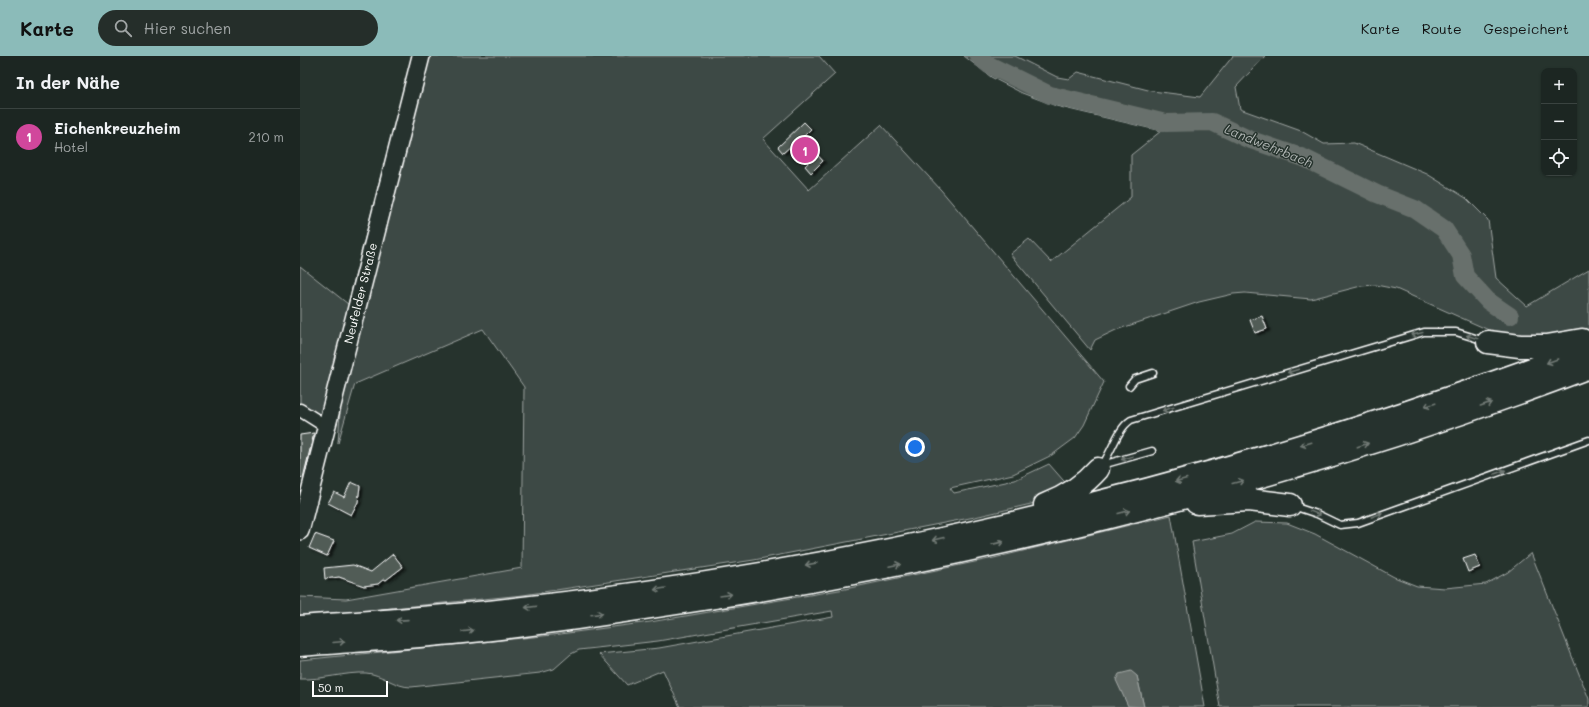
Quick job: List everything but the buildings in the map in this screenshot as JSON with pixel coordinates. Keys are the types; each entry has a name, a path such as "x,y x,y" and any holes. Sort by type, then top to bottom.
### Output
{"highway":[{"path":"1488,342 1520,346 1540,346 1589,339"},
{"path":"300,627 506,610 636,593 785,569 976,530 1154,487 1284,450 1463,394 1589,348"},
{"path":"300,645 483,629 630,610 857,573 960,552 1146,507 1253,478 1359,446 1474,408 1589,367"},
{"path":"976,530 1057,500 1079,487 1100,467"},
{"path":"1146,507 1249,500 1290,505"}],"main road":[{"name":"Neufelder Straße","path":"300,531 303,508 327,427 421,56"}],"street":[{"path":"300,410 327,427"}],"lane":[{"path":"1100,467 1113,449 1121,430 1125,424 1131,420 1424,332 1456,332 1488,342"},
{"path":"1129,386 1135,380 1153,373"},
{"path":"1290,505 1317,514 1340,525 1358,523 1589,440"},
{"path":"1100,467 1152,451"}],"shaded area":[{"path":"412,56 325,415 318,417 300,406 300,266 348,304"},
{"path":"425,56 819,56 835,74 763,139 809,190 881,125 941,190 1104,382 1084,425 1075,438 1052,455 1013,474 950,488 954,493 1015,480 1049,464 1070,488 1044,501 975,517 754,560 523,595 363,611 300,615 300,597 346,599 522,568 524,387 483,329 355,384 338,443 342,382"},
{"path":"964,56 1015,56 1057,77 1069,79 1078,72 1152,91 1200,97 1233,56 1265,56 1236,87 1240,109 1301,131 1324,144 1354,143 1427,174 1466,198 1488,220 1496,278 1527,306 1589,269 1589,335 1500,335 1396,289 1376,285 1361,286 1311,299 1245,293 1233,294 1199,302 1116,330 1095,340 1090,350 1010,254 1029,239 1051,262 1131,197 1131,155 1161,131 1056,106 1022,93 991,77"},
{"path":"1171,515 1205,707 1144,707 1137,676 1135,707 680,707 663,670 627,685 599,654 659,648 833,617 832,611 658,641 579,650 571,654 554,669 540,673 411,687 399,685 378,676 366,673 300,679 300,660 553,635 650,622 845,589 994,558"},
{"path":"1255,522 1287,523 1315,534 1394,577 1417,586 1445,588 1486,584 1508,572 1531,553 1589,699 1589,707 1220,707 1192,542 1232,534"},
{"path":"1131,671 1137,676 1144,707 1128,706 1116,680 1119,674"}],"waterway":[{"name":"Landwehrbach","path":"979,56 989,65 1050,95 1166,123 1212,122 1248,139 1304,158 1377,194 1415,209 1444,229 1461,255 1465,276 1488,301 1510,316"}],"place":[{"name":"Eichenkreuzheim","path":"805,150"}]}
